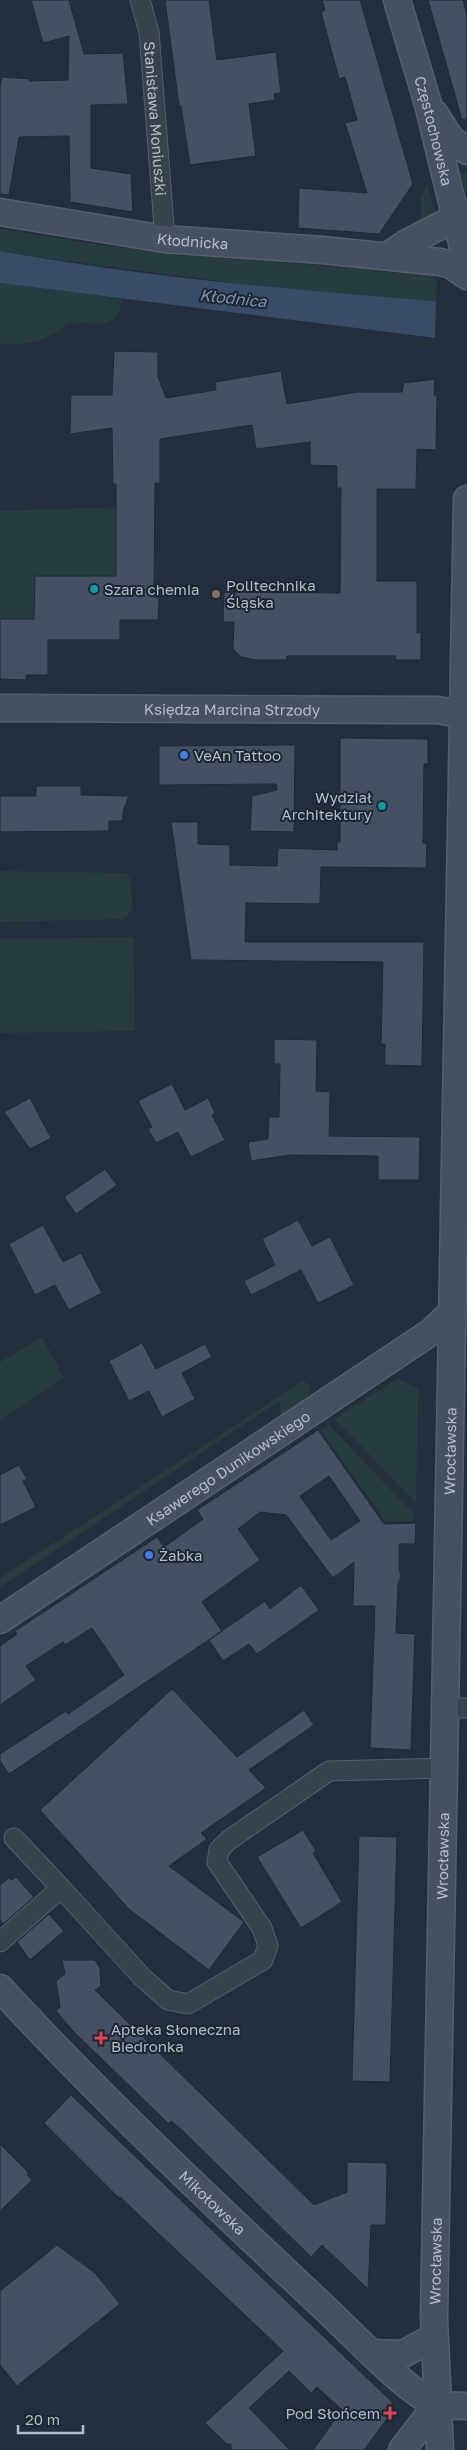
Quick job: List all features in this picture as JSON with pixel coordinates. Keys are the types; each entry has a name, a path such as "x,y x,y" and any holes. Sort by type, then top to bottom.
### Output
{"main road":[{"name":"Częstochowska","path":"397,0 461,215 467,263"},
{"path":"428,104 450,138 467,150"},
{"name":"Kłodnicka","path":"0,212 165,239 388,256 451,265 467,276"},
{"path":"388,256 405,244 461,215"},
{"name":"Wrocławska","path":"440,2450 434,2337 444,1768 457,1708 452,1312 461,1217 467,499"},
{"name":"Księdza Marcina Strzody","path":"0,708 438,710 465,715"},
{"name":"Ksawerego Dunikowskiego","path":"0,1620 431,1332 452,1312"},
{"name":"Mikołowska","path":"0,1988 76,2069 139,2132 373,2353 415,2390 437,2404"},
{"path":"373,2353 403,2354 434,2337"},
{"path":"402,2450 437,2404 467,2406"}],"street":[{"name":"Stanisława Moniuszki","path":"140,0 149,32 165,239"},
{"path":"14,1838 142,1977 168,2000 188,2004 263,1960 268,1946 262,1928 217,1862 219,1850 229,1840 329,1771 444,1768"},
{"path":"0,1942 61,1888"}],"green space":[{"path":"461,173 467,173 467,195 460,175"},
{"path":"427,184 436,214 420,223 421,198"},
{"path":"0,229 107,246 433,276 437,282 436,302 271,288 29,256 0,251"},
{"path":"0,283 122,299 119,310 110,321 96,324 70,324 50,336 36,341 22,344 0,344"},
{"path":"116,507 116,576 35,576 34,619 0,619 0,511"},
{"path":"0,871 127,873 130,880 133,909 124,919 0,922"},
{"path":"134,937 135,1031 0,1033 0,939"},
{"path":"42,1337 64,1378 0,1420 0,1362"},
{"path":"398,1378 418,1389 416,1503 335,1419"},
{"path":"303,1381 309,1385 310,1391 303,1403 282,1417 279,1401 0,1587 0,1578"},
{"path":"328,1424 414,1514 413,1521 385,1521 320,1430"}],"water":[{"name":"Kłodnica","path":"0,251 174,277 467,304 467,342 0,283"}],"pier":[{"path":"436,299 467,302 467,344 435,340"}],"building":[{"path":"31,0 69,0 84,54 123,53 128,104 91,105 91,168 131,174 133,212 70,202 69,136 19,137 9,195 0,194 0,88 2,77 30,79 29,81 68,80 69,36 43,43"},
{"path":"165,0 209,0 217,60 276,52 281,93 274,94 275,100 249,104 256,156 190,165 181,106 179,106"},
{"path":"322,0 360,0 413,184 379,234 298,228 299,188 367,193 345,123 357,120 345,77 339,79 321,12 325,10"},
{"path":"428,0 463,0 467,15 467,119 462,120"},
{"path":"114,351 158,352 158,377 166,398 216,390 215,382 281,371 287,404 357,392 402,392 404,383 435,379 434,395 437,395 436,450 417,449 416,489 377,489 377,581 417,581 417,633 421,632 421,660 395,660 396,656 287,656 287,660 256,660 241,657 233,649 234,622 223,622 224,592 340,593 341,488 337,488 337,466 310,465 310,442 256,449 252,425 160,439 160,483 155,483 154,597 159,597 158,620 120,620 120,640 48,640 48,675 26,675 26,680 0,679 0,619 34,619 35,576 116,576 116,484 113,484 112,428 70,434 71,395 112,395"},
{"path":"340,738 428,739 428,764 424,764 423,843 427,843 426,868 321,867 320,904 246,903 245,942 424,942 422,1066 385,1065 385,1044 381,1044 383,962 191,960 171,822 198,822 198,844 230,845 230,865 277,866 278,848 337,850 337,842 340,842"},
{"path":"295,745 294,832 250,831 252,796 277,790 276,784 159,785 159,746"},
{"path":"36,786 81,786 81,795 129,796 123,811 123,821 109,821 109,831 0,832 0,796 36,796"},
{"path":"274,1039 317,1040 316,1091 330,1092 329,1136 420,1137 419,1180 378,1180 378,1156 290,1155 251,1161 248,1142 268,1139 269,1117 279,1117 280,1064 274,1064"},
{"path":"172,1084 185,1110 208,1098 215,1113 212,1115 225,1140 191,1157 178,1132 156,1143 148,1129 152,1127 138,1101"},
{"path":"30,1098 51,1138 30,1149 4,1112"},
{"path":"105,1169 117,1185 76,1214 64,1197"},
{"path":"298,1220 312,1246 330,1237 354,1285 318,1303 301,1270 251,1295 244,1281 275,1265 262,1239"},
{"path":"43,1225 63,1262 81,1253 102,1293 69,1310 55,1285 35,1295 9,1244"},
{"path":"142,1343 156,1369 205,1344 212,1357 182,1373 195,1399 162,1417 149,1391 129,1401 109,1361"},
{"path":"318,1430 384,1524 416,1523 415,1544 399,1544 401,1576 398,1584 396,1633 415,1634 411,1750 370,1748 375,1606 353,1606 354,1562 333,1578 286,1515 260,1512 238,1529 260,1560 202,1602 222,1631 9,1774 0,1761 0,1754 66,1711 68,1714 124,1675 92,1628 65,1645 63,1642 26,1666 36,1680 0,1705 0,1646 17,1634 15,1631 157,1537 164,1547 203,1519 197,1510","holes":["329,1476 360,1521 331,1540 300,1496"]},
{"path":"19,1465 27,1479 23,1481 36,1507 0,1525 0,1475"},
{"path":"301,1585 319,1610 257,1654 249,1644 223,1661 209,1640 265,1601 270,1609"},
{"path":"172,1689 237,1757 304,1710 314,1725 249,1770 266,1788 201,1833 207,1839 169,1866 244,1922 209,1970 129,1909 40,1810"},
{"path":"303,1830 316,1851 313,1853 342,1902 301,1928 257,1857"},
{"path":"359,1836 397,1837 390,2082 352,2081"},
{"path":"16,1877 34,1897 3,1924 0,1920 0,1885 9,1878 12,1880"},
{"path":"49,1914 64,1931 30,1960 17,1942"},
{"path":"62,1960 95,1960 100,1968 101,1986 95,1990 314,2205 347,2192 347,2162 387,2163 386,2225 371,2225 368,2289 322,2245 311,2257 182,2130 171,2121 169,2124 73,2031 56,2011 60,2007 56,1981 65,1974"},
{"path":"71,2095 392,2402 392,2412 364,2450 313,2450 342,2410 317,2387 311,2393 289,2371 249,2408 290,2450 231,2450 231,2444 227,2444 205,2423 283,2351 119,2198 44,2123"},
{"path":"0,2144 28,2172 28,2176 32,2180 0,2211"},
{"path":"57,2245 95,2273 120,2304 17,2386 0,2365 0,2291"}],"place":[{"name":"Szara chemia","path":"94,589"},
{"name":"Politechnika Śląska","path":"216,594"},
{"name":"VeAn Tattoo","path":"184,755"},
{"name":"Wydział Architektury","path":"382,806"},
{"name":"Żabka","path":"149,1555"},
{"name":"Apteka Słoneczna Biedronka","path":"101,2038"},
{"name":"Pod Słońcem","path":"390,2413"}]}
